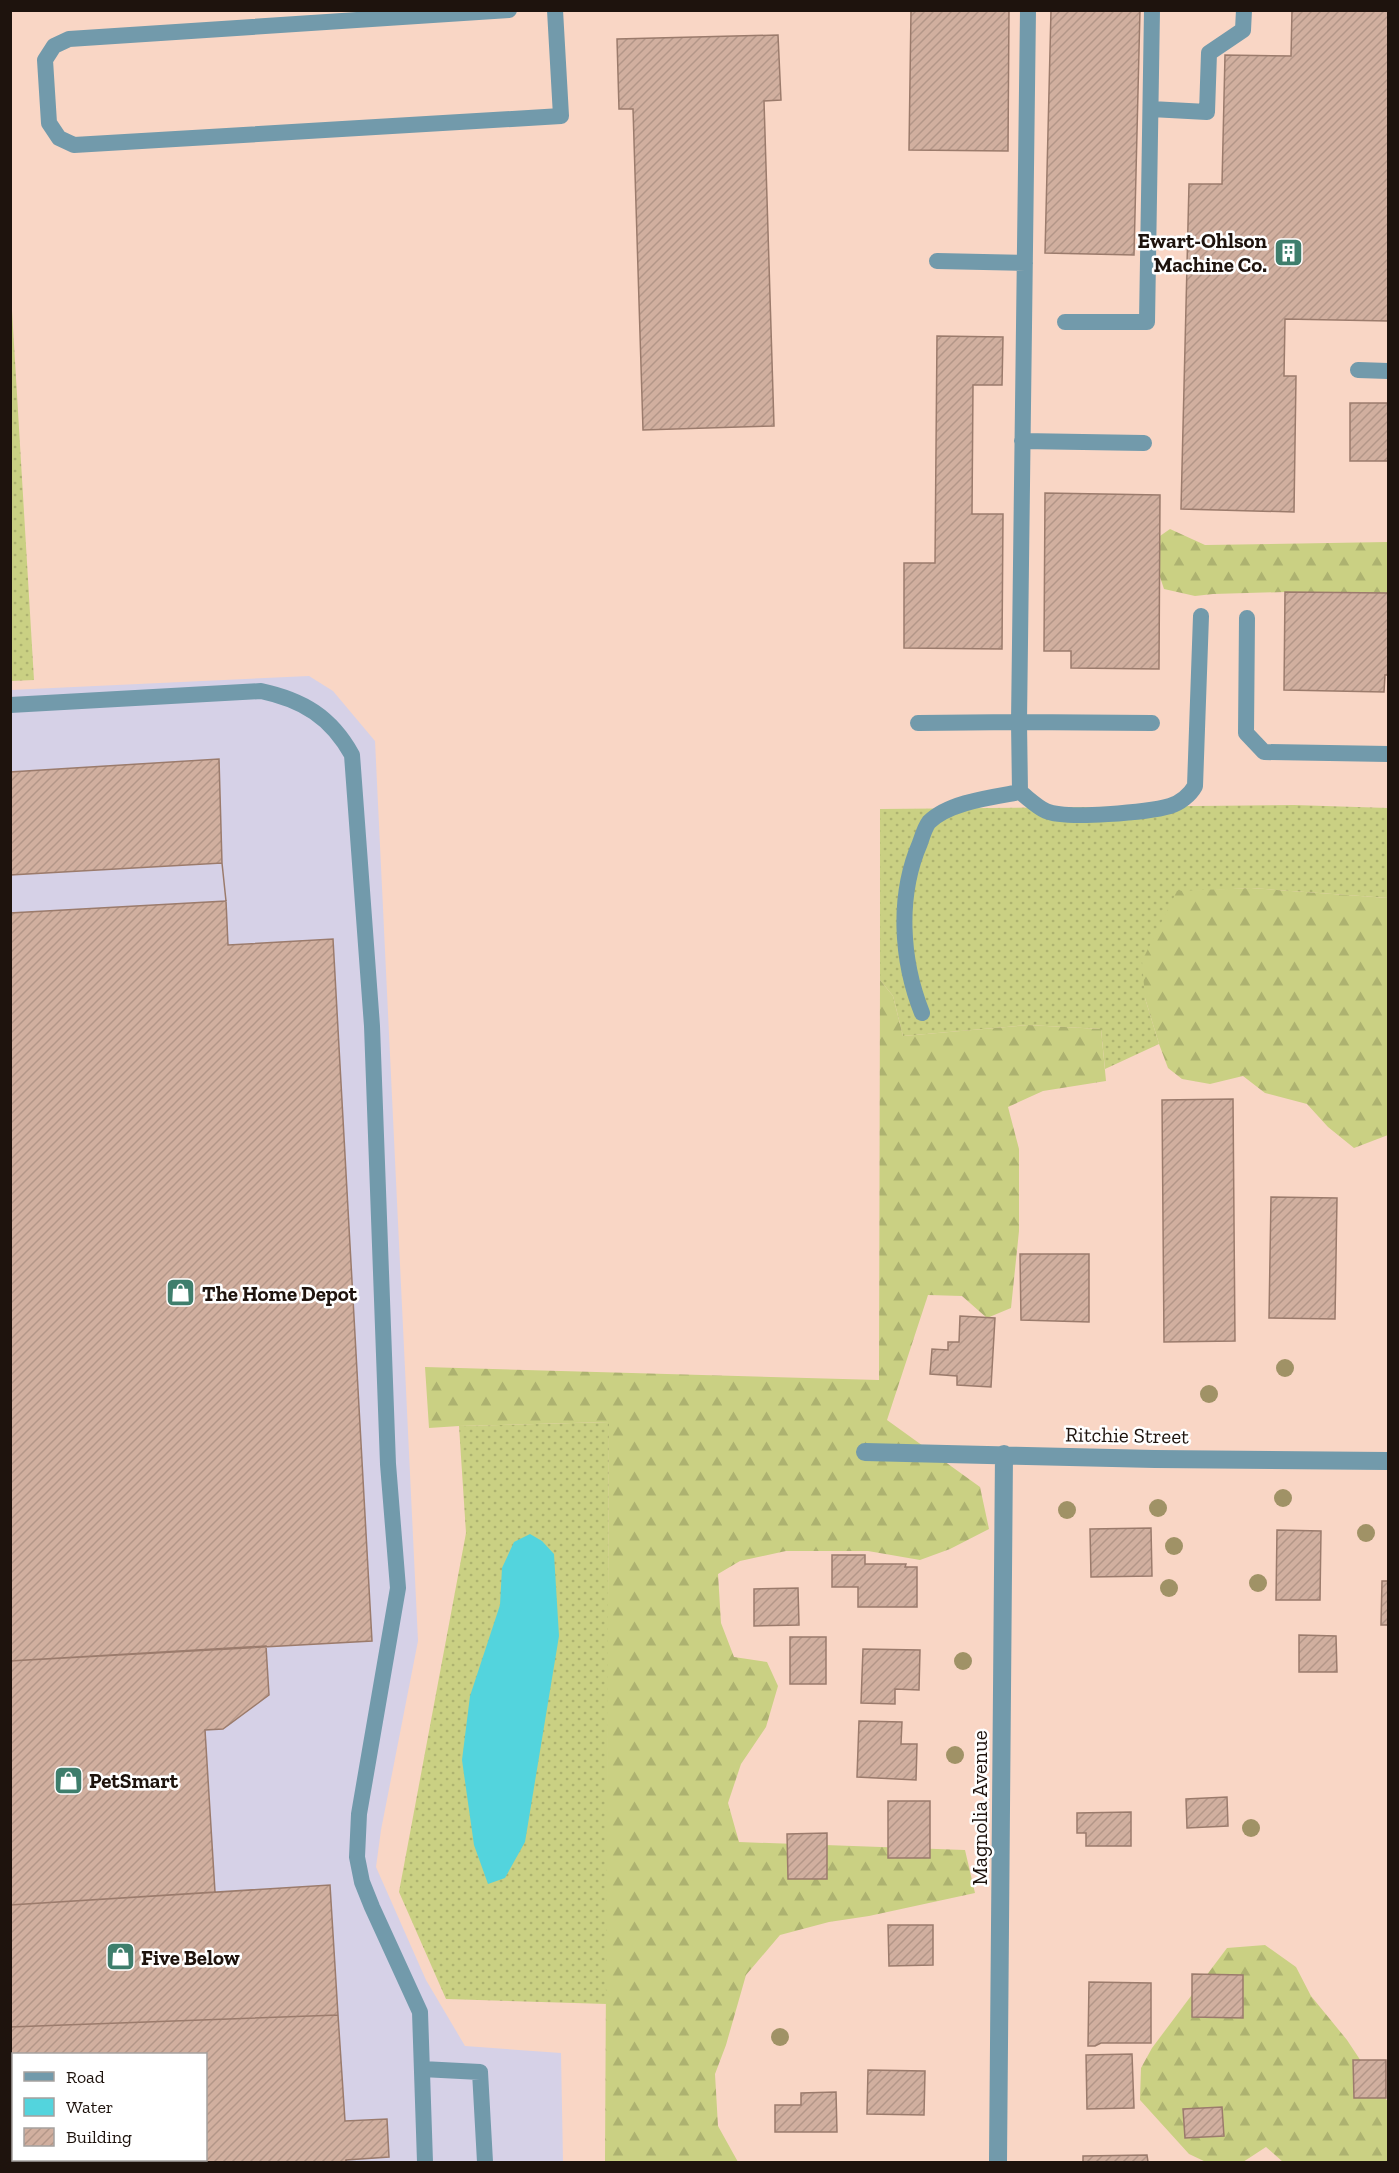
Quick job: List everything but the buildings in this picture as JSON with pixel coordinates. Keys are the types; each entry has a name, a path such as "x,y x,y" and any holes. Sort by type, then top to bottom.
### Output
{"street":[{"name":"Ritchie Street","path":"865,1452 1155,1459 1389,1461"},
{"name":"Magnolia Avenue","path":"998,2163 1004,1455"}],"lane":[{"path":"509,10 69,39 54,46 45,60 49,123 59,138 74,145 561,116 555,10"},
{"path":"1020,792 1028,10"},
{"path":"1065,322 1147,322 1152,10"},
{"path":"1151,109 1207,111 1209,53 1243,30 1244,10"},
{"path":"937,261 1025,263"},
{"path":"1358,370 1389,371"},
{"path":"1022,441 1144,443"},
{"path":"922,1013 915,992 907,950 904,902 912,861 928,823 949,809 982,799 1020,792 1047,812 1069,814 1149,810 1172,805 1190,794 1195,786 1201,616"},
{"path":"1247,618 1246,733 1264,752 1389,754"},
{"path":"10,705 261,691 284,696 310,709 330,723 344,740 352,755 372,1026 388,1464 398,1588 359,1814 357,1857 362,1882 372,1907 420,2012 425,2163"},
{"path":"918,723 1152,723"},
{"path":"422,2069 480,2072 485,2163"}],"shaded area":[{"path":"309,676 333,691 375,741 418,1641 381,1830 376,1867 426,1980 465,2046 561,2053 563,2162 11,2162 10,690"}],"green space":[{"path":"10,277 34,680 11,681 10,681"},
{"path":"1170,529 1205,545 1388,542 1388,593 1285,592 1195,596 1164,589 1160,577 1160,536"},
{"path":"1294,805 1388,808 1388,898 1251,888 1177,892 1145,998 1159,1044 1105,1069 1101,1029 1028,1025 903,1036 893,996 880,980 880,809"},
{"path":"1251,888 1388,898 1388,1135 1354,1148 1328,1127 1307,1104 1265,1093 1243,1076 1210,1084 1182,1079 1168,1068 1145,998 1142,961 1177,891"},
{"path":"880,980 893,996 903,1036 1028,1025 1101,1029 1106,1081 1043,1091 1008,1107 1019,1149 1019,1231 1011,1308 987,1318 962,1296 928,1295 887,1420 980,1487 989,1529 950,1549 920,1560 868,1551 786,1551 740,1561 718,1574 721,1623 734,1657 767,1662 778,1686 766,1727 741,1764 728,1803 739,1842 965,1850 975,1893 869,1916 829,1922 780,1935 746,1975 726,2045 715,2074 718,2126 738,2162 605,2162 609,1422 429,1428 425,1367 879,1380"},
{"path":"609,1422 607,2004 446,1999 399,1892 466,1533 459,1426"},
{"path":"1265,1945 1296,1967 1311,1996 1347,2040 1388,2102 1388,2162 1283,2162 1266,2147 1243,2162 1206,2162 1189,2154 1140,2100 1141,2068 1152,2048 1227,1948"}],"water":[{"path":"530,1534 542,1541 554,1554 559,1636 525,1842 505,1878 488,1884 474,1845 462,1760 470,1696 500,1605 502,1568 514,1542"}],"place":[{"name":"Ewart-Ohlson Machine Co.","path":"1288,252"},
{"name":"The Home Depot","path":"181,1293"},
{"name":"PetSmart","path":"68,1780"},
{"name":"Five Below","path":"120,1957"}]}
